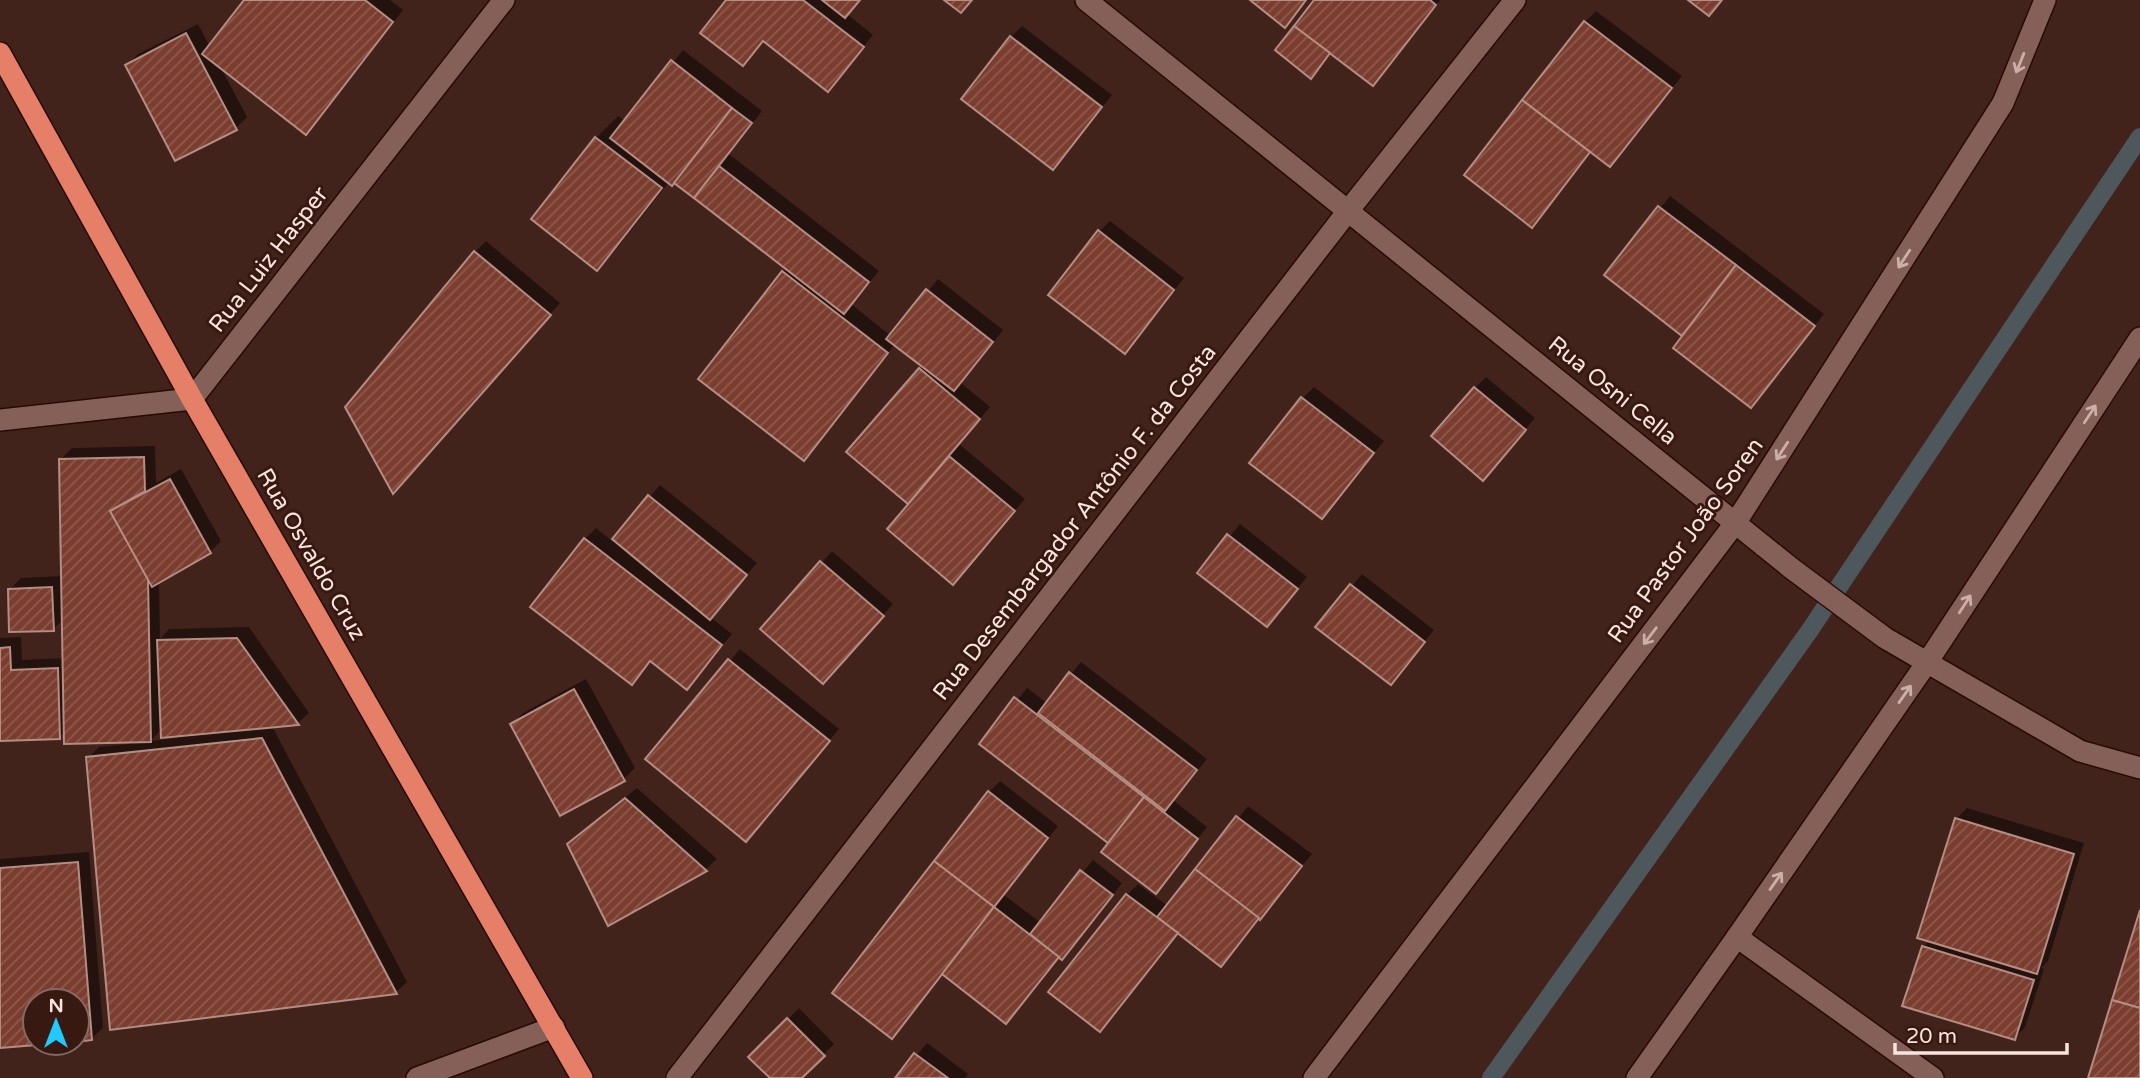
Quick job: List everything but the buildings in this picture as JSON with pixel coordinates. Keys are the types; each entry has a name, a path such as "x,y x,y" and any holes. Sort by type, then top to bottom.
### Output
{"highway":[{"name":"Rua Osvaldo Cruz","path":"0,53 192,399 582,1078"}],"street":[{"name":"Rua Luiz Hasper","path":"192,399 505,0"},
{"name":"Rua Osni Cella","path":"1086,0 1791,568 1885,638 2080,751 2140,768"},
{"name":"Rua Desembargador Antônio F. da Costa","path":"677,1078 1348,211 1515,0"},
{"name":"Rua Pastor João Soren","path":"1314,1078 1736,522 2003,103 2045,0"},
{"path":"1636,1078 1928,662 2140,338"},
{"path":"0,420 192,399"},
{"path":"1737,937 1933,1078"},
{"path":"417,1078 554,1027"}],"waterway":[{"path":"1491,1078 1810,630 2140,137"}]}
